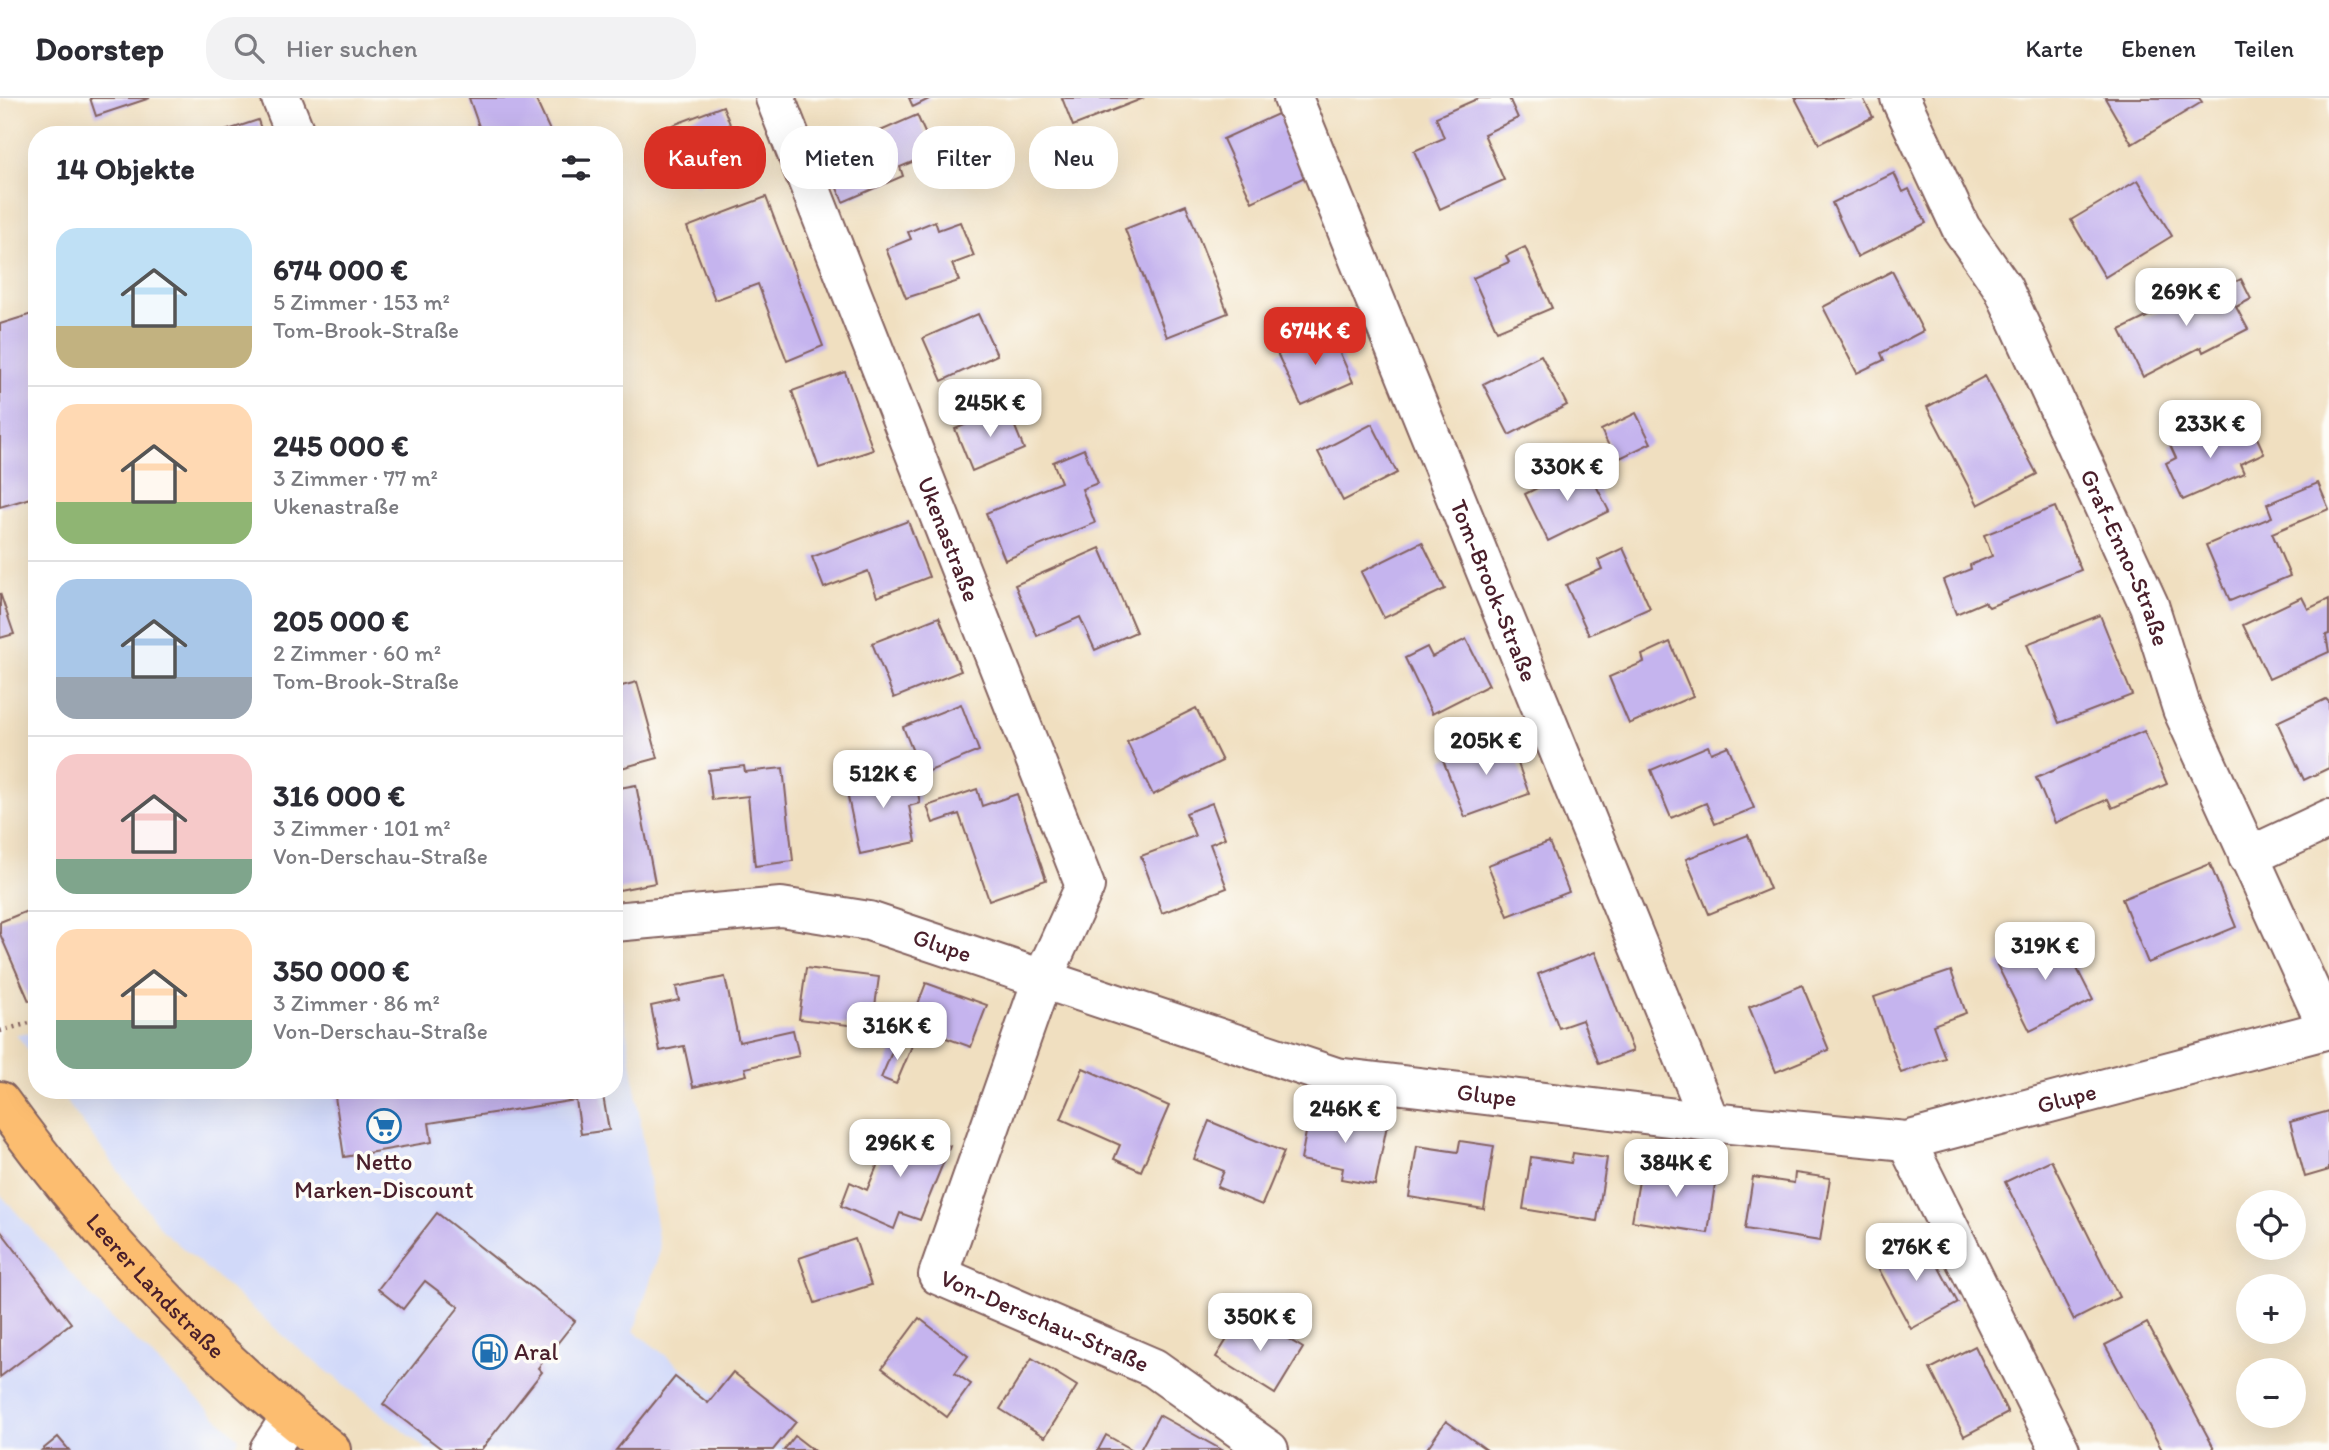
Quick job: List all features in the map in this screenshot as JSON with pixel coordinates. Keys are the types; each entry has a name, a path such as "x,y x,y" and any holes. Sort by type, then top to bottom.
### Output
{"main road":[{"name":"Leerer Landstraße","path":"0,1101 51,1172 163,1298 290,1418 331,1450"}],"street":[{"path":"281,98 292,126"},
{"name":"Ukenastraße","path":"775,98 1085,886 1042,980"},
{"name":"Tom-Brook-Straße","path":"1293,98 1710,1122"},
{"name":"Graf-Enno-Straße","path":"1900,98 1961,228 2003,288 2149,605 2182,709 2328,1029"},
{"path":"2248,857 2329,819"},
{"name":"Glupe","path":"623,921 781,907 869,921 1336,1077 1710,1122 1906,1141 2328,1029"},
{"name":"Von-Derschau-Straße","path":"1042,980 938,1275 1154,1368 1269,1450"},
{"path":"1906,1141 2060,1450"},
{"path":"269,1450 290,1418"}],"path":[{"path":"0,1031 28,1023"}],"shaded area":[{"path":"623,1007 660,1251 634,1331 788,1450 428,1450 300,1350 163,1231 65,1099 623,1099"},
{"path":"28,1033 28,1050 16,1034"},
{"path":"0,1194 106,1313 239,1438 234,1450 0,1450"}],"building":[{"path":"90,98 150,98 96,116"},
{"path":"469,98 535,98 548,126 479,126"},
{"path":"909,98 931,98 913,107"},
{"path":"1062,98 1144,98 1073,126"},
{"path":"1479,98 1509,98 1518,118 1484,134 1504,180 1440,209 1414,151 1444,138 1436,117"},
{"path":"1795,98 1863,98 1873,117 1819,144"},
{"path":"2105,98 2199,98 2202,102 2132,144"},
{"path":"723,106 731,126 673,126"},
{"path":"1280,113 1309,175 1252,202 1223,139"},
{"path":"917,115 922,126 912,126 912,162 900,167 903,176 898,178 898,126 892,126"},
{"path":"258,120 260,126 240,126"},
{"path":"1894,173 1903,192 1909,189 1926,223 1857,257 1832,203"},
{"path":"2138,180 2172,236 2105,277 2071,220"},
{"path":"837,189 873,189 843,202"},
{"path":"766,197 823,346 787,361 758,284 715,300 687,227"},
{"path":"1186,205 1228,313 1167,337 1125,229"},
{"path":"935,221 938,230 960,222 974,256 952,264 959,281 906,298 886,249 911,239 908,232"},
{"path":"1525,247 1552,308 1497,331 1473,278 1509,262 1506,256"},
{"path":"1892,271 1923,331 1881,353 1884,360 1857,373 1823,307"},
{"path":"2241,279 2251,299 2236,307 2248,329 2203,352 2201,347 2143,377 2120,330 2179,301 2183,309"},
{"path":"978,314 997,355 942,381 923,338"},
{"path":"28,315 28,499 0,507 0,324"},
{"path":"1329,329 1353,382 1301,405 1277,353"},
{"path":"1541,355 1567,405 1509,435 1483,384"},
{"path":"845,372 873,450 819,468 792,391"},
{"path":"1985,376 2037,474 1978,505 1927,407"},
{"path":"1007,407 1024,449 972,471 955,429"},
{"path":"1636,413 1651,443 1616,460 1601,430"},
{"path":"1372,424 1397,473 1343,501 1318,452"},
{"path":"2214,425 2222,443 2253,429 2264,453 2240,464 2244,473 2183,500 2166,463 2176,458 2170,445"},
{"path":"1084,449 1098,483 1082,489 1095,523 1005,560 986,513 1061,482 1053,462"},
{"path":"1585,464 1609,511 1548,541 1525,494"},
{"path":"2318,483 2329,509 2272,533 2290,576 2230,601 2206,545 2272,517 2267,504"},
{"path":"2055,507 2081,570 1989,607 1984,602 1956,614 1943,580 1971,569 1970,565 1992,556 1984,535"},
{"path":"908,521 929,577 877,597 868,571 824,588 812,557"},
{"path":"1422,542 1445,589 1384,618 1361,572"},
{"path":"1100,548 1136,632 1095,650 1080,617 1037,636 1015,585"},
{"path":"1623,548 1650,608 1589,635 1566,585 1602,569 1598,560"},
{"path":"0,593 14,634 0,638"},
{"path":"2302,597 2308,609 2329,599 2329,634 2326,635 2329,652 2269,679 2243,625"},
{"path":"2100,615 2132,695 2059,723 2027,644"},
{"path":"939,617 961,671 894,698 872,643"},
{"path":"1466,639 1489,685 1432,714 1405,658 1427,647 1432,657"},
{"path":"1670,642 1693,696 1629,724 1609,677 1644,662 1642,655"},
{"path":"637,682 658,758 623,768 623,686"},
{"path":"2326,699 2329,702 2329,768 2304,780 2277,722"},
{"path":"961,704 979,751 922,774 903,727"},
{"path":"1196,708 1222,761 1153,795 1127,742"},
{"path":"2144,731 2167,784 2112,808 2108,799 2055,823 2036,778"},
{"path":"1508,736 1529,794 1465,817 1443,760"},
{"path":"1708,746 1711,753 1728,746 1754,808 1715,824 1706,803 1671,818 1651,770"},
{"path":"744,766 745,772 783,768 793,861 755,866 748,796 712,800 708,770"},
{"path":"913,769 920,803 909,806 916,842 860,854 845,783"},
{"path":"636,785 655,883 623,889 623,787"},
{"path":"977,789 982,806 1017,794 1046,880 989,900 959,814 933,823 927,806"},
{"path":"1212,803 1225,838 1210,844 1227,888 1162,913 1141,856 1195,836 1186,813"},
{"path":"1748,835 1770,889 1709,914 1686,859"},
{"path":"1549,842 1569,892 1508,916 1488,865"},
{"path":"2210,864 2236,927 2148,963 2122,899"},
{"path":"28,911 28,999 0,934 0,922"},
{"path":"2059,933 2093,1000 2030,1031 1997,965"},
{"path":"1595,952 1633,1051 1599,1064 1582,1020 1559,1028 1538,974"},
{"path":"806,968 879,977 872,1028 799,1019"},
{"path":"1951,971 1966,1013 1933,1025 1945,1058 1901,1073 1874,997"},
{"path":"725,977 739,1042 793,1030 799,1056 745,1068 747,1075 693,1087 684,1046 660,1051 651,1006 679,1000 676,987"},
{"path":"926,983 987,1005 971,1047 910,1025"},
{"path":"1802,985 1829,1050 1776,1072 1749,1007"},
{"path":"897,1040 912,1046 896,1084 881,1078"},
{"path":"1083,1068 1169,1106 1141,1171 1114,1159 1120,1145 1061,1119"},
{"name":"Netto Marken-Discount","path":"335,1099 604,1099 609,1130 581,1134 576,1100 429,1123 432,1142 344,1157"},
{"path":"1310,1110 1387,1125 1375,1185 1341,1179 1343,1168 1301,1160"},
{"path":"2329,1111 2329,1170 2305,1177 2290,1122"},
{"path":"1209,1121 1284,1152 1262,1205 1217,1187 1224,1171 1194,1159"},
{"path":"895,1123 950,1146 920,1220 900,1213 894,1229 841,1206 850,1182 867,1190"},
{"path":"1460,1141 1494,1146 1484,1209 1409,1197 1417,1146 1458,1152"},
{"path":"1573,1153 1607,1158 1597,1221 1523,1209 1531,1157 1571,1163"},
{"path":"2051,1160 2119,1297 2074,1320 2005,1182"},
{"path":"1683,1165 1717,1170 1708,1233 1632,1221 1641,1169 1681,1175"},
{"path":"1795,1173 1830,1178 1820,1241 1745,1229 1753,1177 1794,1183"},
{"path":"437,1213 575,1321 538,1368 542,1372 481,1450 443,1450 383,1404 459,1307 425,1281 403,1309 378,1289"},
{"path":"0,1230 71,1323 0,1377"},
{"path":"1922,1236 1958,1303 1911,1329 1875,1262"},
{"path":"855,1239 871,1285 815,1303 799,1258"},
{"path":"1244,1312 1303,1348 1275,1394 1216,1357"},
{"path":"919,1318 968,1356 955,1373 971,1384 947,1417 882,1368"},
{"path":"2147,1323 2215,1450 2162,1450 2105,1345"},
{"path":"1975,1346 2008,1413 1964,1436 1930,1369"},
{"path":"1032,1358 1077,1386 1045,1437 1000,1409"},
{"path":"733,1372 796,1422 773,1450 616,1450 675,1377 708,1403"},
{"path":"1159,1415 1222,1450 1140,1450"},
{"path":"1446,1421 1487,1450 1426,1450"},
{"path":"1106,1435 1133,1450 1098,1450"},
{"path":"795,1436 813,1450 784,1450"},
{"path":"58,1437 69,1450 42,1450"}],"place":[{"name":"Netto Marken-Discount","path":"384,1126"},
{"name":"Aral","path":"490,1352"}]}
